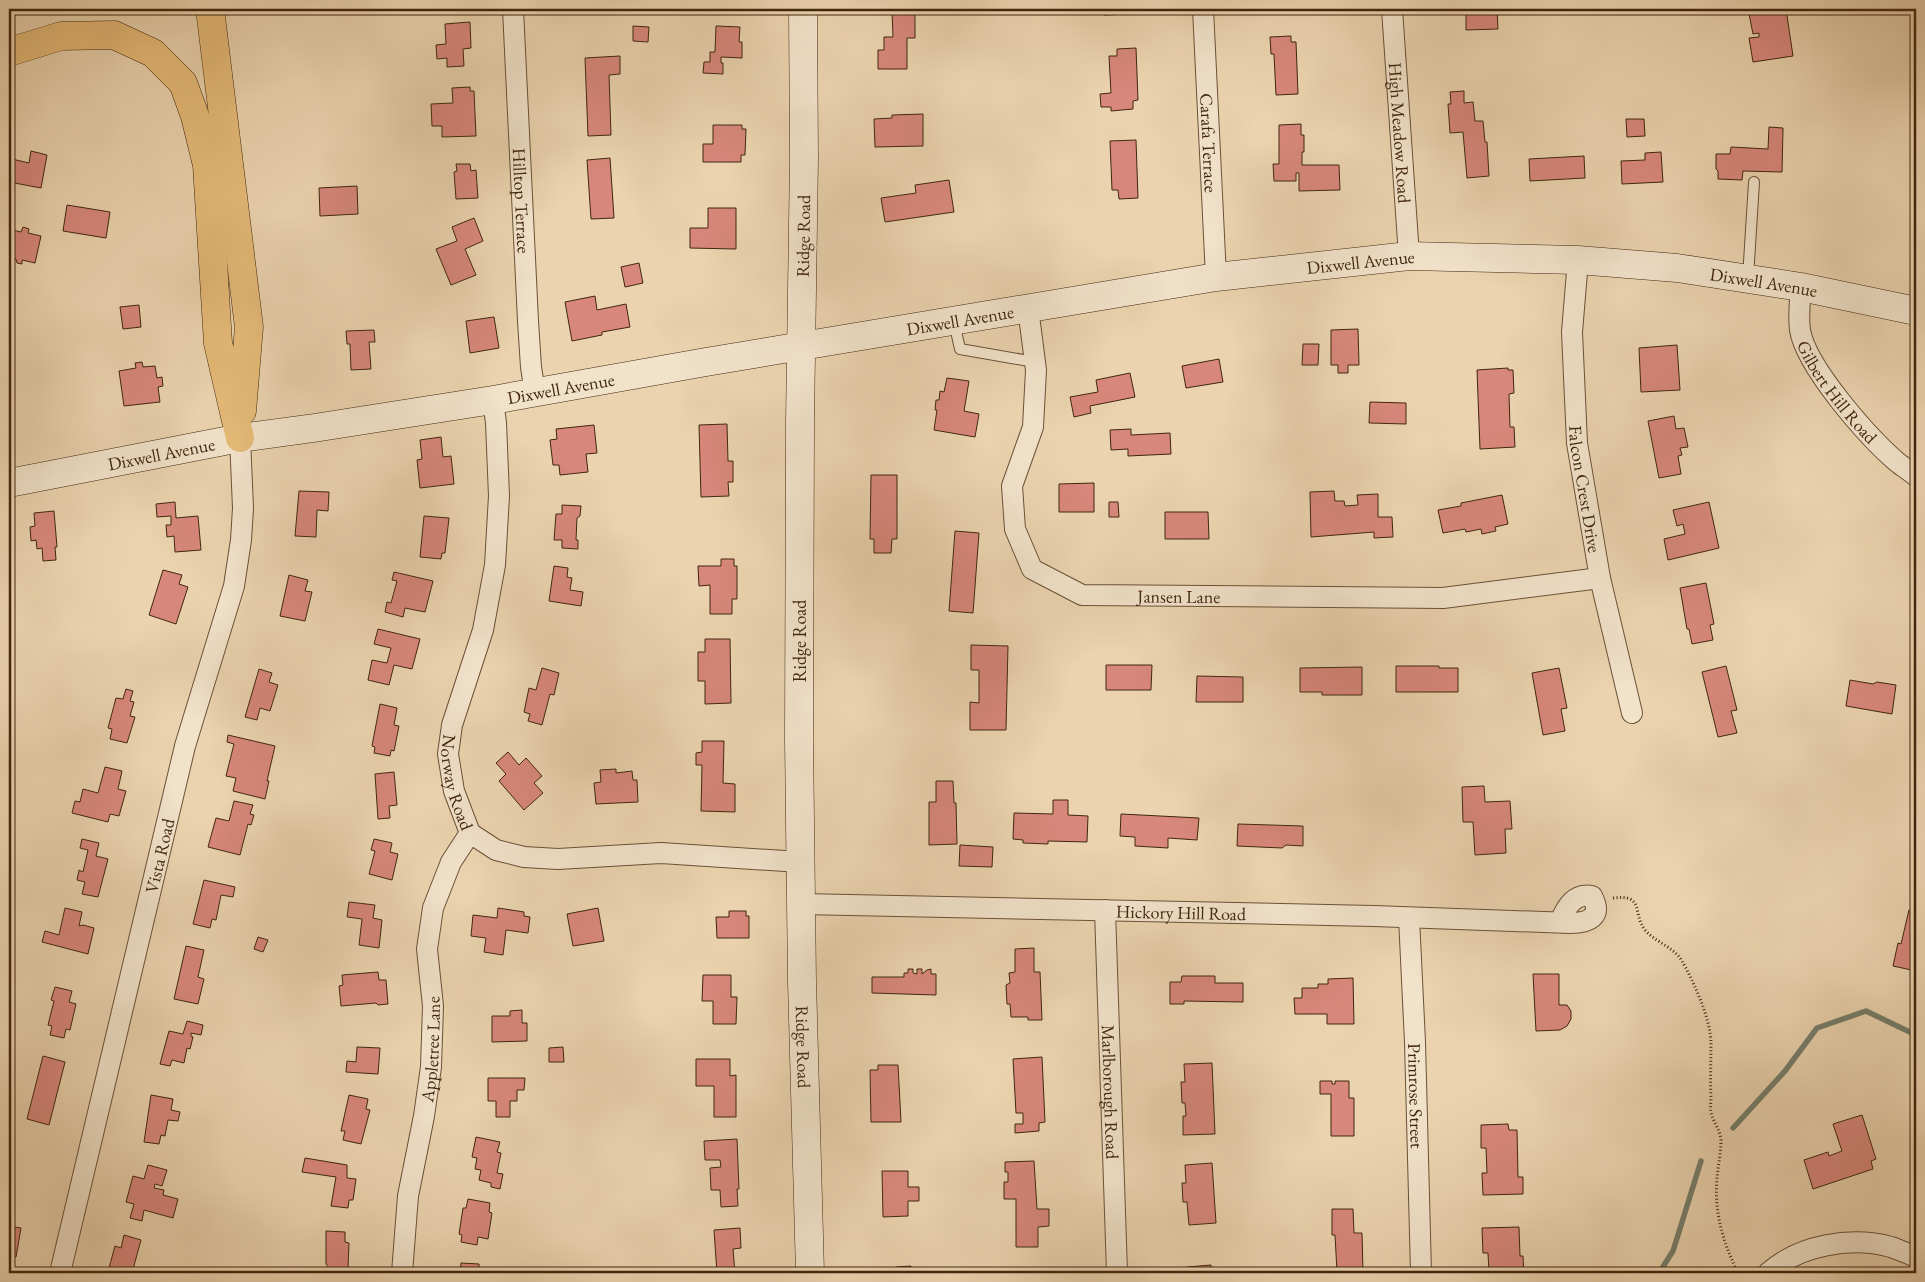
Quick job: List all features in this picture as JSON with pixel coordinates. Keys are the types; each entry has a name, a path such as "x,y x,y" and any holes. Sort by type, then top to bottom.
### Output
{"highway":[{"path":"210,9 249,327 240,438"},
{"path":"9,52 61,36 114,35 153,54 183,83 195,116 207,165 218,343 240,438"}],"main road":[{"name":"Ridge Road","path":"803,9 804,168 801,346 800,862 810,1273"},
{"name":"Dixwell Avenue","path":"9,483 240,438 493,400 801,346 1216,277 1409,256 1578,260 1676,268 1801,287 1916,311"}],"street":[{"name":"Hilltop Terrace","path":"513,9 528,321 535,393"},
{"name":"Carafa Terrace","path":"1203,9 1216,277"},
{"name":"High Meadow Road","path":"1392,9 1409,256"},
{"name":"Falcon Crest Drive","path":"1578,260 1572,332 1577,444 1600,578 1632,714"},
{"name":"Gilbert Hill Road","path":"1801,287 1800,331 1808,354 1840,400 1864,428 1897,462 1916,476"},
{"name":"Jansen Lane","path":"1028,308 1036,370 1033,427 1012,486 1015,529 1032,569 1082,595 1444,598 1600,578"},
{"name":"Norway Road","path":"493,400 499,496 495,565 483,630 452,725 448,754 454,791 470,833 496,850 524,857 558,859 661,853 800,862"},
{"name":"Vista Road","path":"60,1273 185,746 234,586 241,540 243,508 240,438"},
{"name":"Appletree Lane","path":"402,1273 408,1196 424,1116 431,1067 433,1006 427,949 433,908 451,862 470,833"},
{"name":"Hickory Hill Road","path":"801,904 1374,916 1584,923 1596,911 1596,904"},
{"name":"Marlborough Road","path":"1105,910 1117,1273"},
{"name":"Primrose Street","path":"1409,918 1415,1042 1421,1273"},
{"path":"1768,1273 1780,1262 1817,1247 1857,1242 1890,1247 1916,1257"}],"lane":[{"path":"1748,279 1754,182"},
{"path":"954,321 960,349 1035,362"}],"path":[{"path":"1596,904 1614,897 1624,897 1633,900 1637,906 1640,924 1648,934 1668,946 1681,959 1703,1007 1711,1040 1710,1111 1720,1132 1721,1142 1717,1179 1717,1213 1725,1246 1738,1273"}],"building":[{"path":"1103,9 1131,9 1131,14 1104,15"},
{"path":"1466,9 1497,9 1498,29 1466,30"},
{"path":"1748,9 1786,9 1793,56 1753,62 1749,38 1759,37 1759,33 1753,34"},
{"path":"892,10 915,10 915,38 907,38 907,69 878,69 878,50 884,50 884,37 893,37"},
{"path":"470,22 471,48 463,49 464,66 447,67 447,58 437,59 436,45 446,44 445,24"},
{"path":"633,26 649,27 648,42 633,41"},
{"path":"716,26 740,27 739,42 742,42 742,58 721,57 723,74 703,73 704,62 710,62 710,52 715,52"},
{"path":"1291,36 1291,42 1296,42 1298,94 1276,95 1274,54 1271,54 1270,37"},
{"path":"1136,48 1138,100 1133,101 1133,109 1111,111 1111,107 1101,107 1100,94 1111,93 1109,56 1117,56 1117,49"},
{"path":"620,56 620,74 609,75 611,135 588,136 585,58"},
{"path":"470,87 470,91 474,91 476,136 442,137 442,126 432,126 431,104 453,103 452,88"},
{"path":"1464,91 1464,103 1473,102 1475,121 1483,121 1485,142 1487,142 1489,176 1467,178 1463,132 1450,133 1448,104 1451,104 1450,92"},
{"path":"923,114 923,146 875,147 874,119 892,118 892,115"},
{"path":"1626,119 1644,119 1645,136 1627,137"},
{"path":"1301,124 1301,135 1304,135 1302,165 1339,165 1340,190 1299,191 1299,173 1296,173 1296,181 1274,181 1273,164 1279,164 1279,125"},
{"path":"713,125 742,125 742,129 746,129 745,155 741,155 741,162 703,162 703,144 713,144"},
{"path":"1769,127 1783,128 1782,172 1743,171 1742,180 1718,179 1716,154 1730,154 1731,147 1768,149"},
{"path":"1136,140 1138,198 1119,199 1118,190 1112,190 1110,141"},
{"path":"31,151 47,155 41,188 9,182 12,159 29,163"},
{"path":"1661,152 1663,182 1622,184 1621,161 1645,160 1645,153"},
{"path":"1584,156 1585,178 1530,181 1529,159"},
{"path":"610,158 614,218 591,219 587,160"},
{"path":"456,164 470,164 471,171 476,170 478,198 456,199 454,172 457,171"},
{"path":"949,180 954,212 885,222 881,198 916,193 915,185"},
{"path":"357,186 358,214 320,216 319,188"},
{"path":"67,205 110,212 106,238 63,231"},
{"path":"708,208 736,208 736,249 690,248 690,228 708,228"},
{"path":"474,218 483,241 465,249 476,275 451,285 436,249 457,241 452,227"},
{"path":"23,227 29,229 28,233 41,236 35,263 22,260 22,264 17,263 16,259 9,258 9,229 21,232"},
{"path":"639,263 643,283 625,287 621,267"},
{"path":"595,296 597,310 626,304 630,327 602,332 602,335 572,341 565,302"},
{"path":"139,305 141,327 123,329 120,307"},
{"path":"494,317 499,348 470,353 466,321"},
{"path":"1358,329 1359,365 1348,365 1348,373 1338,373 1338,365 1331,365 1331,330"},
{"path":"374,330 375,342 369,342 371,369 351,370 350,344 347,344 346,331"},
{"path":"1303,344 1319,344 1318,365 1302,365"},
{"path":"1677,345 1680,390 1641,392 1639,348"},
{"path":"1219,359 1223,382 1186,388 1182,366"},
{"path":"142,362 143,367 155,366 157,378 162,377 163,386 158,387 160,402 124,406 119,371 136,368 135,363"},
{"path":"1508,368 1508,370 1513,370 1514,393 1509,394 1510,427 1514,427 1515,447 1480,449 1477,370"},
{"path":"1130,373 1135,397 1090,406 1091,413 1074,417 1070,397 1098,392 1096,380"},
{"path":"947,378 969,381 964,411 979,414 975,437 934,430 937,410 935,410 936,400 939,400 940,391 944,392"},
{"path":"1370,402 1406,403 1406,424 1369,423"},
{"path":"1674,416 1676,429 1684,428 1688,447 1680,448 1682,455 1678,456 1681,474 1659,478 1648,421"},
{"path":"727,424 728,461 733,461 733,482 728,482 729,496 701,497 699,425"},
{"path":"594,425 597,453 586,454 588,472 560,475 559,465 553,465 550,440 557,439 556,429"},
{"path":"1131,429 1131,435 1170,433 1171,454 1128,456 1128,449 1111,450 1110,430"},
{"path":"441,437 443,457 451,456 454,484 420,488 417,460 422,459 420,440"},
{"path":"871,475 897,475 897,539 892,539 891,553 874,553 874,539 870,539"},
{"path":"1094,483 1094,512 1059,512 1059,484"},
{"path":"299,491 329,492 328,511 317,510 316,537 295,536"},
{"path":"1334,491 1335,501 1344,501 1345,506 1358,505 1357,495 1378,494 1378,517 1392,517 1393,537 1374,538 1374,532 1311,537 1310,492"},
{"path":"1502,495 1508,524 1495,527 1496,531 1482,534 1481,529 1466,532 1465,529 1443,533 1438,510 1461,506 1461,503"},
{"path":"175,502 176,518 198,516 201,550 175,552 174,536 167,537 166,525 171,525 171,516 157,517 156,504"},
{"path":"1109,502 1118,502 1119,517 1109,517"},
{"path":"1709,502 1719,548 1668,560 1664,539 1685,534 1683,524 1677,526 1673,510"},
{"path":"562,505 581,506 580,516 577,518 576,540 578,540 578,549 562,548 562,540 554,540 556,514 562,514"},
{"path":"54,511 57,547 55,547 56,560 43,561 42,548 37,549 36,540 31,541 30,527 35,526 34,513"},
{"path":"1165,512 1208,512 1209,539 1165,539"},
{"path":"424,516 449,518 445,553 442,553 441,559 420,557"},
{"path":"955,531 979,533 973,613 949,611"},
{"path":"721,559 734,559 734,566 737,566 737,599 732,599 732,614 710,614 710,585 699,586 698,566 721,566"},
{"path":"554,566 568,568 567,577 572,578 570,590 583,592 581,606 549,601"},
{"path":"163,570 182,575 179,584 188,587 176,624 149,615"},
{"path":"394,572 433,581 425,612 405,608 403,617 385,612 387,602 391,603 397,581 392,580"},
{"path":"289,575 308,580 305,591 312,592 305,621 280,616"},
{"path":"1706,583 1714,624 1710,625 1713,640 1692,644 1689,629 1687,629 1680,588"},
{"path":"378,629 420,639 412,669 394,665 389,685 368,680 372,660 387,663 391,648 374,644"},
{"path":"705,639 730,639 731,703 705,704 705,681 698,681 698,652 705,652"},
{"path":"971,645 1008,646 1006,730 970,730 970,702 979,703 979,670 971,670"},
{"path":"1106,665 1152,665 1151,690 1106,690"},
{"path":"1396,666 1458,668 1458,692 1396,692"},
{"path":"1726,666 1737,710 1731,711 1737,733 1718,737 1702,672"},
{"path":"1362,667 1362,695 1322,695 1322,692 1300,692 1300,668"},
{"path":"542,668 559,673 554,695 550,694 542,725 528,721 530,714 524,712 529,688 536,690"},
{"path":"1559,668 1567,708 1561,709 1565,731 1543,735 1532,673"},
{"path":"259,669 272,673 269,682 278,685 270,711 260,708 257,720 245,717"},
{"path":"1197,676 1243,677 1243,702 1196,702"},
{"path":"1850,680 1896,685 1892,714 1846,706"},
{"path":"126,689 133,691 130,701 134,702 130,716 135,717 127,743 110,739 112,729 108,728 116,698 123,699"},
{"path":"380,704 397,708 394,725 399,726 394,751 391,750 390,756 374,753 375,747 372,746"},
{"path":"228,735 275,746 265,799 233,791 236,778 226,776 234,744 227,742"},
{"path":"702,741 724,741 723,783 735,784 735,812 701,811 702,765 696,765 696,753 702,752"},
{"path":"508,752 519,765 526,758 542,776 534,783 543,793 524,810 499,781 506,774 496,763"},
{"path":"105,767 122,771 118,789 126,791 119,816 110,814 108,822 72,813 75,801 80,802 83,789 98,793"},
{"path":"616,769 616,773 632,771 633,780 637,780 638,802 596,804 594,783 601,782 600,770"},
{"path":"394,772 397,805 389,806 390,818 378,819 375,774"},
{"path":"936,781 953,781 954,803 956,803 957,844 929,845 929,802 936,802"},
{"path":"1484,786 1485,802 1510,801 1512,829 1505,829 1506,853 1475,855 1473,822 1463,822 1462,787"},
{"path":"1053,800 1068,800 1068,815 1088,816 1087,842 1048,841 1048,844 1023,843 1023,840 1013,839 1014,813 1053,814"},
{"path":"234,801 253,805 250,814 254,815 251,825 248,824 240,855 208,847 216,818 229,821"},
{"path":"1121,814 1199,818 1197,840 1168,838 1168,848 1135,846 1135,837 1120,836"},
{"path":"1238,824 1303,826 1303,846 1286,845 1282,848 1237,846"},
{"path":"82,839 99,843 96,856 108,859 98,897 82,894 85,882 77,880 79,870 83,872 88,850 80,848"},
{"path":"374,839 392,843 390,852 398,854 392,880 369,874 375,851 371,850"},
{"path":"960,845 993,847 992,867 959,866"},
{"path":"204,880 235,887 233,897 221,895 216,920 212,919 210,928 193,924"},
{"path":"349,902 375,905 373,918 382,920 379,948 359,945 362,919 347,917"},
{"path":"65,908 82,912 79,926 83,925 94,928 88,954 42,942 45,931 59,935"},
{"path":"498,908 524,912 524,916 530,917 528,933 506,930 503,955 484,952 486,938 471,936 473,915 497,918"},
{"path":"598,908 604,941 573,946 567,914"},
{"path":"1909,910 1916,912 1916,971 1893,966 1898,943 1901,944"},
{"path":"729,911 746,911 746,916 749,916 749,938 717,938 716,917 729,917"},
{"path":"258,937 268,940 263,952 254,949"},
{"path":"186,946 204,950 198,977 204,979 198,1004 174,999"},
{"path":"1034,948 1034,972 1040,972 1042,1020 1028,1020 1028,1017 1011,1017 1010,1004 1007,1004 1006,985 1010,983 1009,973 1015,972 1015,949"},
{"path":"908,969 913,969 913,973 917,974 917,969 922,969 922,974 931,969 931,974 936,974 936,995 872,993 872,977 904,977 904,973 908,973"},
{"path":"378,972 379,980 386,980 388,1004 378,1005 376,1003 341,1006 339,986 343,985 342,975"},
{"path":"1533,974 1559,974 1559,1005 1567,1005 1571,1011 1571,1019 1567,1026 1560,1030 1536,1031"},
{"path":"703,975 731,975 731,997 737,997 736,1024 713,1024 713,1001 702,1001"},
{"path":"1182,976 1215,976 1215,983 1243,983 1243,1002 1184,1001 1184,1004 1170,1004 1170,982 1181,982"},
{"path":"1353,978 1354,1024 1327,1024 1327,1014 1295,1014 1294,998 1302,998 1302,988 1318,988 1318,984 1328,984 1328,979"},
{"path":"55,987 72,991 69,1002 76,1004 70,1030 66,1029 64,1038 50,1035 52,1026 48,1025 54,1001 51,1000"},
{"path":"522,1010 522,1023 527,1023 527,1041 492,1042 492,1016 510,1016 510,1011"},
{"path":"187,1021 203,1025 201,1035 191,1033 193,1037 190,1049 187,1048 184,1063 172,1060 170,1066 160,1064 169,1031 183,1034"},
{"path":"357,1047 380,1048 378,1074 346,1072 347,1061 356,1062"},
{"path":"563,1047 564,1062 549,1062 549,1048"},
{"path":"43,1056 65,1062 49,1125 27,1119"},
{"path":"1042,1057 1045,1122 1039,1123 1039,1131 1015,1133 1015,1124 1023,1124 1023,1113 1016,1113 1013,1059"},
{"path":"696,1059 730,1059 730,1076 736,1075 736,1117 714,1117 714,1086 696,1086"},
{"path":"1212,1063 1215,1134 1183,1135 1183,1116 1186,1116 1185,1103 1182,1103 1181,1082 1185,1082 1184,1064"},
{"path":"878,1065 898,1065 901,1122 871,1122 870,1070 878,1070"},
{"path":"488,1078 525,1078 524,1090 517,1090 517,1101 510,1101 510,1117 496,1117 496,1101 488,1101"},
{"path":"1320,1081 1332,1081 1332,1084 1335,1084 1335,1081 1349,1081 1349,1098 1354,1098 1354,1136 1331,1136 1331,1094 1320,1094"},
{"path":"151,1095 173,1099 171,1110 180,1112 178,1121 168,1120 165,1136 161,1135 159,1144 144,1142"},
{"path":"349,1095 368,1099 366,1109 370,1110 361,1144 343,1140 345,1131 341,1131"},
{"path":"1862,1115 1876,1159 1871,1161 1873,1169 1813,1189 1804,1160 1828,1152 1829,1156 1842,1151 1833,1124"},
{"path":"1508,1124 1509,1130 1517,1130 1518,1177 1523,1177 1523,1194 1483,1195 1482,1173 1487,1173 1486,1148 1481,1148 1481,1125"},
{"path":"476,1137 500,1142 497,1152 501,1153 497,1173 503,1174 500,1189 491,1187 491,1183 479,1180 481,1170 475,1169 477,1158 472,1157"},
{"path":"737,1139 738,1206 721,1207 720,1190 711,1190 710,1168 721,1167 720,1160 705,1160 704,1141"},
{"path":"305,1158 347,1165 347,1178 356,1179 353,1200 349,1200 348,1208 331,1206 336,1177 302,1172"},
{"path":"1034,1161 1037,1209 1049,1209 1049,1226 1038,1227 1038,1247 1016,1247 1016,1199 1004,1199 1004,1182 1008,1182 1005,1162"},
{"path":"1212,1163 1216,1223 1189,1225 1187,1202 1183,1202 1182,1183 1186,1183 1185,1165"},
{"path":"148,1165 167,1170 162,1186 155,1184 154,1188 164,1190 163,1195 178,1199 173,1218 144,1210 142,1221 130,1218 134,1204 126,1202 133,1176 144,1179"},
{"path":"882,1171 908,1171 908,1187 919,1187 919,1201 908,1201 908,1216 883,1217"},
{"path":"468,1199 490,1203 489,1212 492,1213 488,1239 478,1237 477,1245 461,1242 462,1235 459,1234 463,1208 466,1208"},
{"path":"9,1203 13,1204 9,1225"},
{"path":"1332,1209 1353,1209 1354,1233 1362,1233 1363,1271 1337,1272 1335,1235 1332,1235"},
{"path":"9,1226 21,1228 16,1257 9,1255"},
{"path":"1519,1227 1520,1256 1523,1256 1524,1273 1489,1273 1488,1253 1483,1253 1482,1228"},
{"path":"740,1228 741,1248 733,1249 735,1273 717,1273 714,1230"},
{"path":"326,1231 345,1232 345,1242 349,1243 348,1268 344,1268 344,1273 328,1273 329,1268 326,1264"},
{"path":"124,1235 141,1240 132,1273 112,1273 113,1270 109,1268 115,1246 121,1248"},
{"path":"461,1263 479,1264 479,1272 499,1273 460,1273"},
{"path":"1211,1265 1212,1273 1187,1273 1187,1267"},
{"path":"911,1266 911,1273 896,1273 896,1267"}],"waterway":[{"path":"1733,1128 1785,1071 1817,1028 1866,1011 1916,1035"},
{"path":"1659,1273 1673,1251 1701,1161"}]}
